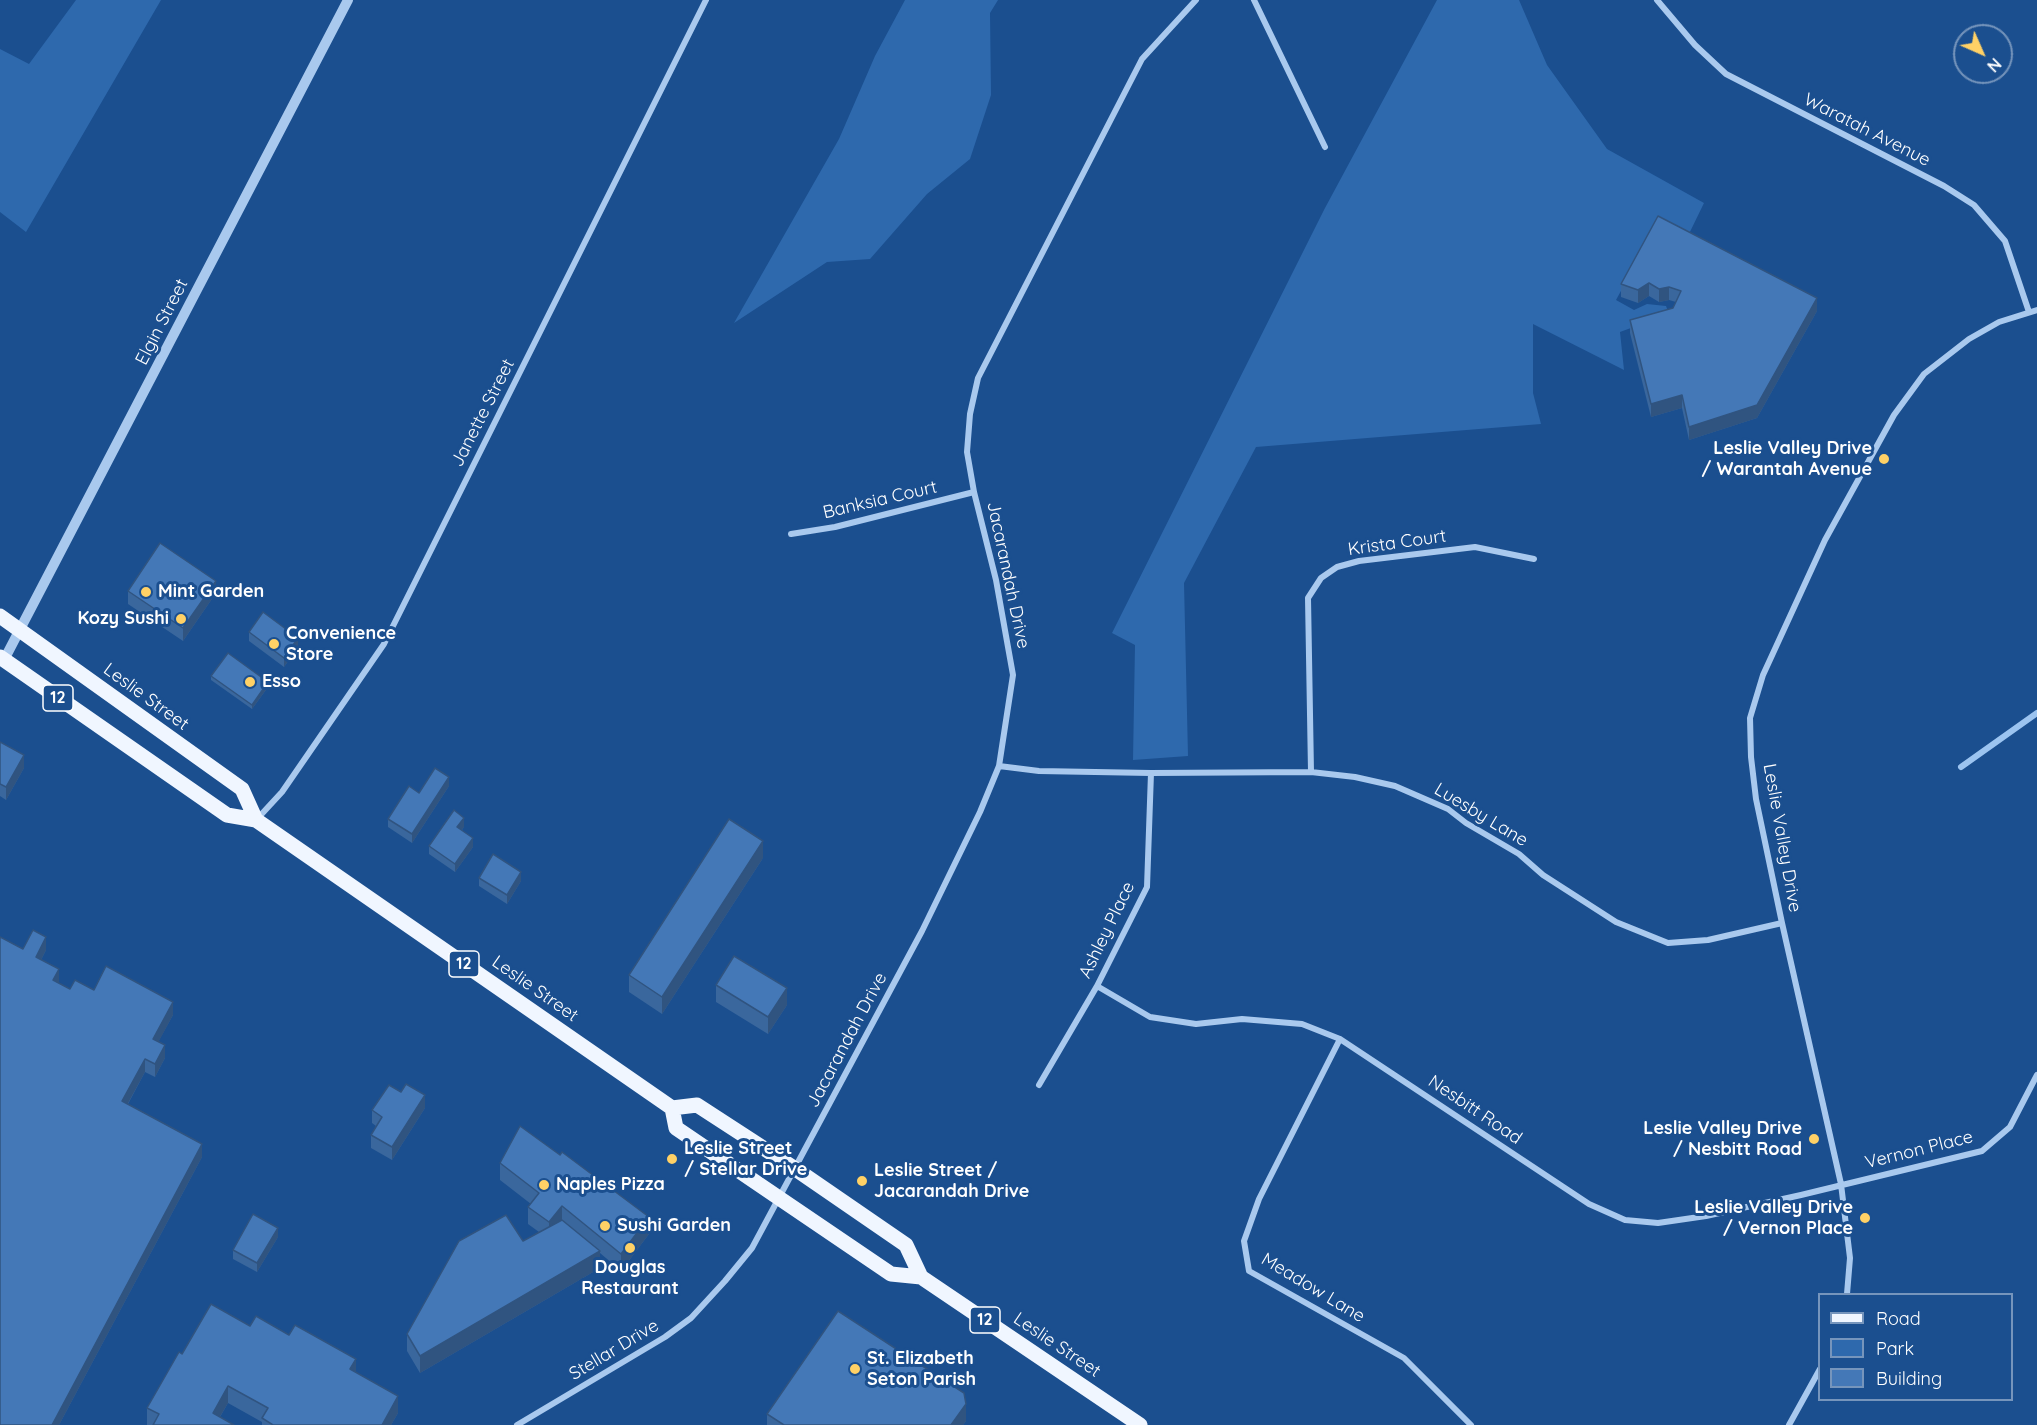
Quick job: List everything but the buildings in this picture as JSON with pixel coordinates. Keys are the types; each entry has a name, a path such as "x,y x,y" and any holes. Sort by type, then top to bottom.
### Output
{"main road":[{"name":"Leslie Street","path":"0,616 242,789 256,820"},
{"name":"Leslie Street","path":"2,658 227,815 256,820 672,1108 676,1128 891,1274 921,1277 1140,1425"},
{"path":"672,1108 697,1104 794,1168 906,1245 921,1277"}],"street":[{"name":"Elgin Street","path":"2,658 20,630 348,0"},
{"name":"Janette Street","path":"256,820 282,792 384,645 706,0"},
{"name":"Jacarandah Drive","path":"794,1168 922,931 980,812 999,766 1013,675 996,580 974,492 967,452 970,414 978,378 1142,59 1196,0"},
{"path":"1254,0 1325,147"},
{"name":"Waratah Avenue","path":"1657,0 1695,45 1726,74 1944,186 1974,205 2005,241 2029,312"},
{"name":"Leslie Valley Drive","path":"1847,1293 1850,1258 1841,1184 1756,799 1751,757 1750,718 1763,675 1825,540 1894,415 1924,374 1969,339 1999,322 2037,310"},
{"name":"Banksia Court","path":"791,534 836,527 974,492"},
{"name":"Krista Court","path":"1311,772 1308,598 1321,578 1337,567 1359,561 1475,547 1534,559"},
{"name":"Luesby Lane","path":"999,766 1039,771 1311,772 1355,777 1395,786 1448,809 1466,823 1519,854 1543,875 1616,922 1668,943 1708,940 1782,923"},
{"name":"Ashley Place","path":"1039,1085 1097,986 1147,887 1151,773"},
{"name":"Nesbitt Road","path":"1097,986 1150,1017 1196,1024 1242,1019 1302,1024 1340,1039 1589,1204 1624,1220 1658,1223 1706,1216 1841,1184"},
{"name":"Meadow Lane","path":"1340,1039 1259,1199 1244,1241 1249,1271 1404,1358 1471,1425"},
{"name":"Vernon Place","path":"1841,1184 1982,1151 2010,1127 2037,1075"},
{"name":"Stellar Drive","path":"517,1425 665,1337 691,1318 752,1248 794,1168"},
{"path":"1789,1425 1818,1373"}],"green space":[{"path":"76,0 161,0 26,232 0,212 0,49 29,64"},
{"path":"905,0 998,0 990,13 991,95 970,159 927,194 870,259 827,262 734,323 839,139 875,56"},
{"path":"1437,0 1519,0 1547,65 1607,149 1704,203 1687,238 1658,223 1616,300 1634,310 1647,304 1666,306 1669,314 1620,332 1624,370 1533,324 1533,393 1541,424 1256,447 1184,583 1188,756 1133,760 1135,645 1112,633 1325,208"}],"waterway":[{"path":"1961,767 2037,713"}],"place":[{"name":"Leslie Valley Drive / Warantah Avenue","path":"1884,459"},
{"name":"Mint Garden","path":"146,592"},
{"name":"Kozy Sushi","path":"181,619"},
{"name":"Convenience Store","path":"274,644"},
{"name":"Esso","path":"250,682"},
{"name":"Leslie Valley Drive / Nesbitt Road","path":"1814,1139"},
{"name":"Leslie Street / Stellar Drive","path":"672,1159"},
{"name":"Leslie Street / Jacarandah Drive","path":"862,1181"},
{"name":"Naples Pizza","path":"544,1185"},
{"name":"Leslie Valley Drive / Vernon Place","path":"1865,1218"},
{"name":"Sushi Garden","path":"605,1226"},
{"name":"Douglas Restaurant","path":"630,1248"},
{"name":"St. Elizabeth Seton Parish","path":"855,1369"}]}
